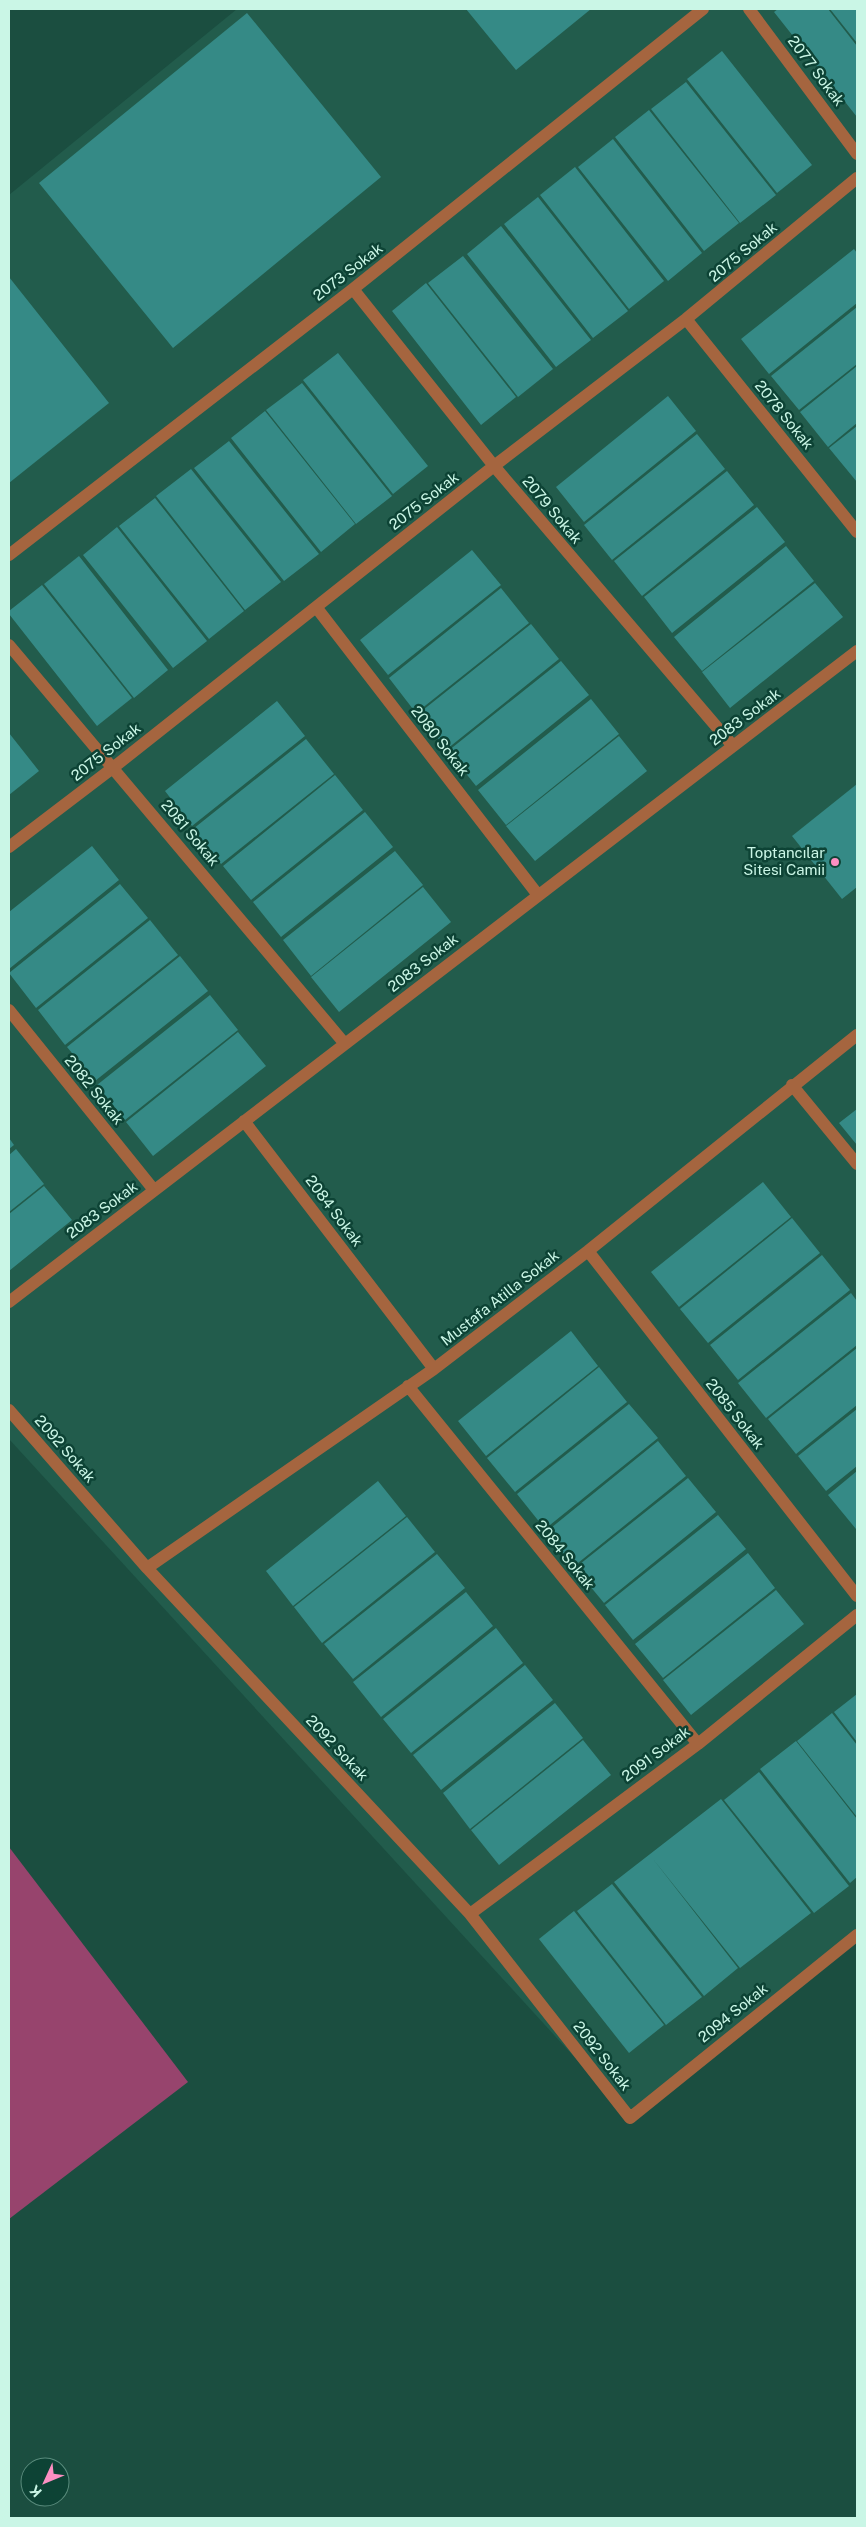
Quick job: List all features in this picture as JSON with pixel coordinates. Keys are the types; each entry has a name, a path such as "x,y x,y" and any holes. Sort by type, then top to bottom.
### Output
{"street":[{"name":"2073 Sokak","path":"9,555 353,289 703,9"},
{"name":"2077 Sokak","path":"749,9 857,154"},
{"name":"2075 Sokak","path":"9,847 114,767 494,466 686,320 857,178"},
{"name":"2079 Sokak","path":"353,289 494,466 733,746"},
{"name":"2078 Sokak","path":"686,320 857,532"},
{"name":"2080 Sokak","path":"316,607 538,895"},
{"name":"2081 Sokak","path":"9,645 346,1044"},
{"name":"2083 Sokak","path":"9,1302 857,651"},
{"name":"2082 Sokak","path":"9,1010 154,1190"},
{"name":"Mustafa Atilla Sokak","path":"147,1568 434,1369 588,1252 792,1085 857,1035"},
{"path":"792,1085 857,1164"},
{"name":"2084 Sokak","path":"244,1121 434,1369"},
{"name":"2085 Sokak","path":"588,1252 857,1596"},
{"name":"2084 Sokak","path":"408,1386 698,1744"},
{"name":"2092 Sokak","path":"9,1410 147,1568 470,1914 630,2118"},
{"name":"2091 Sokak","path":"470,1914 698,1744 857,1615"},
{"name":"2094 Sokak","path":"630,2118 857,1934"}],"shaded area":[{"path":"237,9 857,9 857,1935 630,2118 9,1439 9,195"},
{"path":"9,1847 188,2082 9,2219"}],"building":[{"path":"466,9 591,9 516,70"},
{"path":"778,9 828,9 857,46 857,117 774,12"},
{"path":"830,9 857,9 857,43"},
{"path":"247,13 381,177 173,348 39,183"},
{"path":"722,51 812,165 777,193 687,79"},
{"path":"686,82 776,195 740,223 651,109"},
{"path":"649,110 739,223 704,251 615,137"},
{"path":"613,139 702,253 668,281 578,167"},
{"path":"575,167 664,281 629,309 540,195"},
{"path":"538,197 628,311 593,338 504,224"},
{"path":"501,226 591,340 556,367 467,254"},
{"path":"854,249 857,253 857,303 769,374 741,339"},
{"path":"463,256 553,369 518,397 428,283"},
{"path":"9,277 109,403 9,483"},
{"path":"426,283 516,397 481,425 392,311"},
{"path":"857,307 857,364 799,410 771,376"},
{"path":"338,353 428,466 393,494 303,380"},
{"path":"857,366 857,423 828,447 800,412"},
{"path":"302,383 392,496 356,524 266,410"},
{"path":"668,396 696,431 584,522 556,487"},
{"path":"265,411 355,524 321,552 231,438"},
{"path":"857,426 857,482 829,448"},
{"path":"697,434 725,469 612,560 584,525"},
{"path":"229,441 319,554 284,581 194,468"},
{"path":"191,469 281,582 245,610 156,496"},
{"path":"727,471 754,505 642,596 614,561"},
{"path":"155,498 244,611 209,639 119,526"},
{"path":"757,507 785,542 672,633 644,597"},
{"path":"117,527 207,641 173,668 83,555"},
{"path":"786,546 814,581 702,671 674,637"},
{"path":"472,550 501,585 388,675 360,640"},
{"path":"79,556 168,670 134,698 44,584"},
{"path":"815,583 843,617 730,708 702,672"},
{"path":"42,585 132,698 97,726 9,614 9,611"},
{"path":"501,588 529,623 416,713 389,678"},
{"path":"531,624 559,659 447,749 418,714"},
{"path":"561,661 589,695 476,786 448,751"},
{"path":"591,699 619,734 506,825 478,790"},
{"path":"277,701 305,736 192,826 165,791"},
{"path":"9,733 39,771 9,795"},
{"path":"619,736 647,771 535,861 506,826"},
{"path":"306,739 334,774 221,864 193,829"},
{"path":"335,775 363,810 251,900 223,866"},
{"name":"Toptancılar Sitesi Camii","path":"857,784 857,887 842,899 792,836"},
{"path":"365,812 393,847 281,937 253,902"},
{"path":"92,846 119,880 9,969 9,912"},
{"path":"395,851 423,885 311,976 283,940"},
{"path":"120,884 148,918 36,1008 9,973"},
{"path":"423,887 451,922 339,1012 311,977"},
{"path":"150,920 178,955 65,1045 38,1010"},
{"path":"180,956 208,991 95,1081 67,1047"},
{"path":"210,995 238,1030 125,1120 97,1085"},
{"path":"238,1032 266,1066 153,1156 126,1122"},
{"path":"857,1109 857,1145 839,1123"},
{"path":"9,1138 14,1145 9,1149"},
{"path":"16,1149 44,1184 9,1212 9,1155"},
{"path":"763,1182 791,1217 679,1307 651,1272"},
{"path":"44,1186 72,1220 9,1271 9,1214"},
{"path":"792,1218 820,1253 708,1343 680,1309"},
{"path":"822,1255 850,1290 738,1380 710,1345"},
{"path":"851,1293 857,1301 857,1345 766,1418 738,1383"},
{"path":"571,1331 598,1366 486,1456 458,1421"},
{"path":"857,1348 857,1405 796,1454 768,1419"},
{"path":"599,1367 627,1402 515,1492 487,1458"},
{"path":"629,1404 658,1438 545,1529 517,1494"},
{"path":"857,1409 857,1466 826,1491 798,1456"},
{"path":"658,1441 686,1476 573,1567 546,1532"},
{"path":"857,1471 857,1528 856,1529 828,1495"},
{"path":"688,1478 716,1512 604,1603 575,1568"},
{"path":"378,1481 406,1516 293,1606 266,1571"},
{"path":"718,1515 746,1549 633,1640 605,1605"},
{"path":"407,1517 435,1552 322,1643 294,1607"},
{"path":"748,1553 775,1588 663,1678 635,1644"},
{"path":"437,1554 465,1588 353,1679 324,1644"},
{"path":"776,1590 804,1624 691,1715 663,1680"},
{"path":"466,1592 493,1626 381,1717 353,1682"},
{"path":"496,1628 523,1663 411,1753 383,1719"},
{"path":"525,1665 553,1700 441,1790 413,1755"},
{"path":"857,1694 857,1742 834,1712"},
{"path":"555,1703 583,1738 470,1829 443,1793"},
{"path":"832,1713 857,1745 857,1817 797,1741"},
{"path":"583,1740 611,1775 499,1865 471,1830"},
{"path":"796,1741 857,1819 857,1877 850,1883 760,1769"},
{"path":"759,1772 849,1886 814,1913 724,1800"},
{"path":"721,1799 811,1913 740,1968 653,1859 738,1968 704,1996 614,1882"},
{"path":"612,1884 702,1997 666,2025 577,1911"},
{"path":"574,1911 664,2025 629,2053 539,1939"}],"place":[{"name":"Toptancılar Sitesi Camii","path":"835,862"}]}
